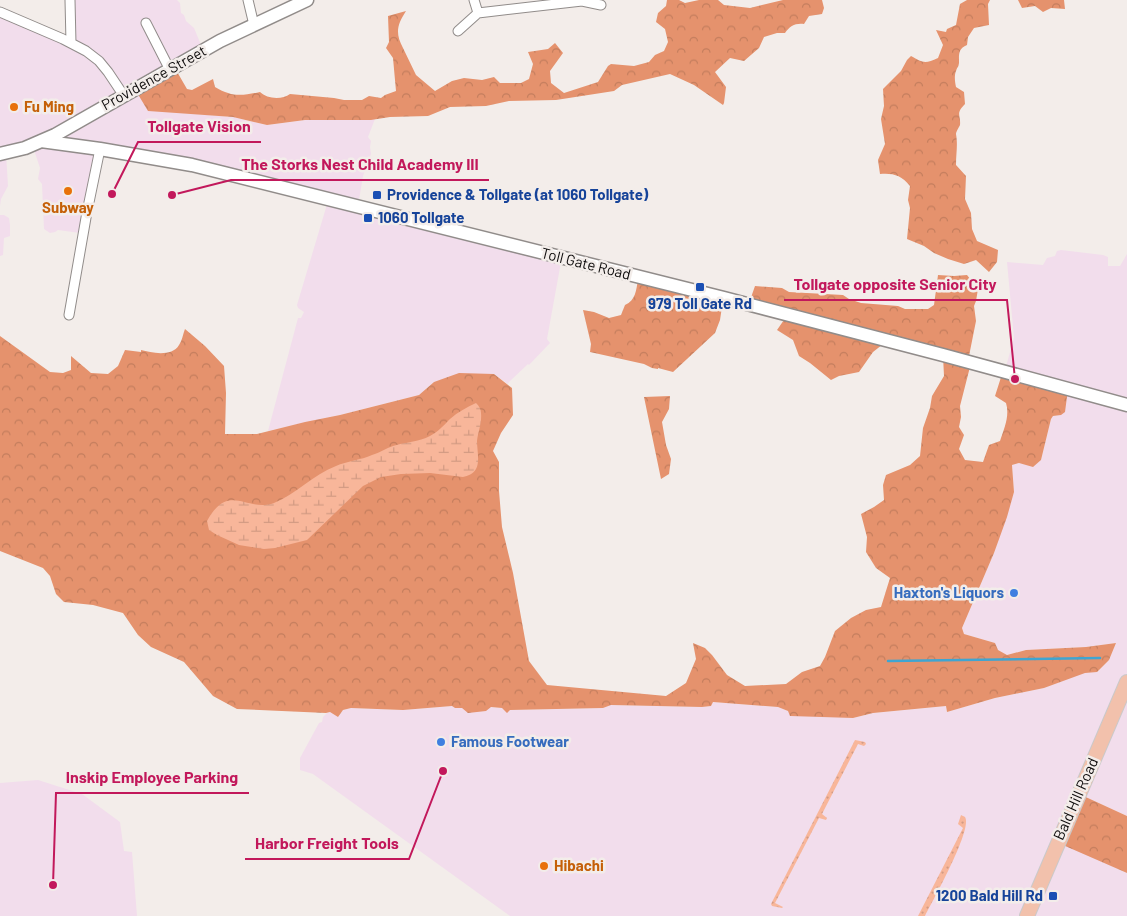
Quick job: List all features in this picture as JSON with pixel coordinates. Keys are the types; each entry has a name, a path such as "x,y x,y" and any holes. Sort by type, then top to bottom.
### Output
{"main road":[{"name":"Providence Street","path":"0,154 25,148 41,141 220,41 307,0"},
{"name":"Toll Gate Road","path":"41,141 100,149 201,167 734,300 943,354 1127,405"},
{"name":"Bald Hill Road","path":"1026,916 1127,682"}],"street":[{"path":"70,0 71,43"},
{"path":"248,0 254,25"},
{"path":"474,0 478,13"},
{"path":"458,31 478,13 582,1 602,5"},
{"path":"0,12 86,51 99,61 124,96"},
{"path":"146,23 170,70"},
{"path":"69,315 100,149"}],"shaded area":[{"path":"70,0 177,0 180,3 181,13 194,28 204,52 177,67 148,110 233,117 267,125 305,120 375,119 368,137 371,141 371,154 363,176 358,206 561,262 547,339 550,343 508,384 494,374 434,382 419,395 268,431 298,318 301,318 304,312 297,305 328,201 326,199 103,152 80,233 58,230 50,233 44,229 42,184 38,179 40,168 33,147 6,153 8,186 1,199 0,206 0,12 66,40"},
{"path":"0,215 9,218 10,236 4,238 3,255 0,256"},
{"path":"1057,251 1103,255 1108,257 1108,266 1120,266 1127,254 1127,816 1077,793 1056,841 1127,873 1127,916 510,916 313,774 300,770 300,758 319,723 322,722 323,717 330,712 338,717 343,710 351,708 403,710 452,706 455,708 491,707 502,708 507,712 510,710 603,708 610,705 702,707 711,706 713,702 778,707 788,711 853,718 873,713 946,706 947,712 995,698 1044,688 1085,672 1097,672 1109,660 1116,643 1086,647 1026,650 1007,655 998,650 995,643 964,634 962,628 994,553 1014,492 1012,465 1019,463 1033,466 1041,460 1051,419 1053,416 1061,415 1005,370 1014,338 1007,262 1043,265 1047,258 1055,256"},
{"path":"38,780 82,794 120,822 124,851 132,852 137,916 0,916 0,783"}],"green space":[{"path":"667,0 679,0 685,3 699,0 718,0 724,5 750,8 783,0 822,0 824,8 822,14 809,16 804,24 793,26 785,33 764,37 759,48 744,61 730,58 715,72 726,87 723,105 694,85 670,74 622,85 614,91 556,100 509,101 486,106 450,107 428,116 390,117 371,120 305,120 267,125 233,117 148,111 136,91 176,70 187,89 192,90 213,79 215,87 227,93 237,95 260,92 275,98 290,94 344,100 362,100 369,96 381,98 396,91 393,58 386,48 389,42 388,16 406,11 398,29 400,43 416,75 435,91 452,81 464,78 482,80 494,77 500,83 521,83 529,79 533,64 528,52 548,49 555,43 563,53 550,71 551,83 564,93 598,82 611,64 634,66 649,62 655,55 664,51 668,42 665,29 656,22 658,13 666,6"},
{"path":"967,0 990,0 988,4 989,25 974,28 968,37 967,45 960,52 959,63 955,73 956,87 964,92 965,104 959,112 960,125 956,134 956,165 966,176 965,199 971,213 972,229 977,241 998,250 997,262 989,272 976,260 964,264 934,253 924,246 907,239 910,186 903,179 896,176 880,174 878,160 885,144 881,119 884,106 883,89 901,71 911,56 924,62 938,58 943,45 936,30 946,32 947,29 956,25 960,4"},
{"path":"1018,0 1064,0 1065,9 1051,8 1043,12 1035,6 1022,8"},
{"path":"938,275 967,275 978,289 974,306 976,321 968,361 971,363 960,406 961,417 959,427 964,435 959,449 965,460 983,462 989,445 1000,441 1006,422 1007,408 1006,403 995,396 1003,371 1068,389 1065,412 1061,415 1053,416 1051,419 1041,460 1033,467 1019,463 1012,465 1014,492 1007,517 962,628 964,634 995,643 998,650 1007,655 1026,650 1086,647 1116,643 1109,660 1097,672 1085,673 1044,688 995,698 947,712 946,706 873,713 853,718 790,716 788,711 778,707 713,702 711,706 702,707 611,705 603,708 510,710 507,713 502,708 491,707 486,711 468,713 462,708 452,706 403,710 351,708 343,710 338,717 330,712 237,709 213,696 184,662 151,647 138,635 123,613 93,605 64,602 56,594 50,576 43,568 0,551 0,336 50,372 63,373 71,370 71,356 91,373 108,374 118,366 125,350 167,353 176,349 185,329 224,366 226,393 225,434 257,434 419,395 434,382 459,373 494,374 512,388 513,415 501,433 493,451 499,462 502,527 513,573 529,661 547,685 666,696 686,683 696,659 693,643 705,648 727,675 745,686 786,684 802,672 820,666 835,631 851,618 866,610 881,607 890,578 876,568 866,552 867,537 861,514 884,500 883,485 886,475 910,465 920,456 923,428 932,396 944,376 943,356 887,341 873,352 859,372 839,376 831,380 799,356 793,340 777,330 786,317 748,306 755,286 782,288 789,292 843,295 861,303 898,306 905,309 928,309 934,305"},
{"path":"638,280 723,300 720,320 715,333 673,372 590,352 591,344 583,310 609,318 621,315 625,305 633,298"},
{"path":"670,396 669,409 662,422 666,445 671,459 669,474 661,479 644,397"},
{"path":"476,403 480,409 481,417 477,441 478,463 475,471 469,475 463,477 430,473 381,477 363,486 307,540 275,548 264,549 239,545 209,530 207,521 215,509 223,503 231,500 264,505 274,503 336,466 368,457 393,446 421,440 430,436 456,414"},
{"path":"855,740 865,742 866,744 864,746 858,744 822,814 827,818 826,820 819,818 775,903 783,907 772,906 771,904"},
{"path":"1077,793 1127,816 1127,873 1056,842"},
{"path":"961,815 965,817 966,824 958,850 925,916 918,916 963,828 958,824"}],"waterway":[{"path":"888,661 1100,658"}],"place":[{"name":"Fu Ming","path":"14,107"},
{"name":"Subway","path":"68,191"},
{"name":"Tollgate Vision","path":"112,194"},
{"name":"The Storks Nest Child Academy III","path":"172,195"},
{"name":"Providence & Tollgate (at 1060 Tollgate)","path":"377,195"},
{"name":"1060 Tollgate","path":"368,218"},
{"name":"979 Toll Gate Rd","path":"700,287"},
{"name":"Tollgate opposite Senior City","path":"1015,379"},
{"name":"Haxton's Liquors","path":"1014,593"},
{"name":"Famous Footwear","path":"441,742"},
{"name":"Harbor Freight Tools","path":"443,771"},
{"name":"Hibachi","path":"544,866"},
{"name":"Inskip Employee Parking","path":"53,885"},
{"name":"1200 Bald Hill Rd","path":"1053,896"}]}
